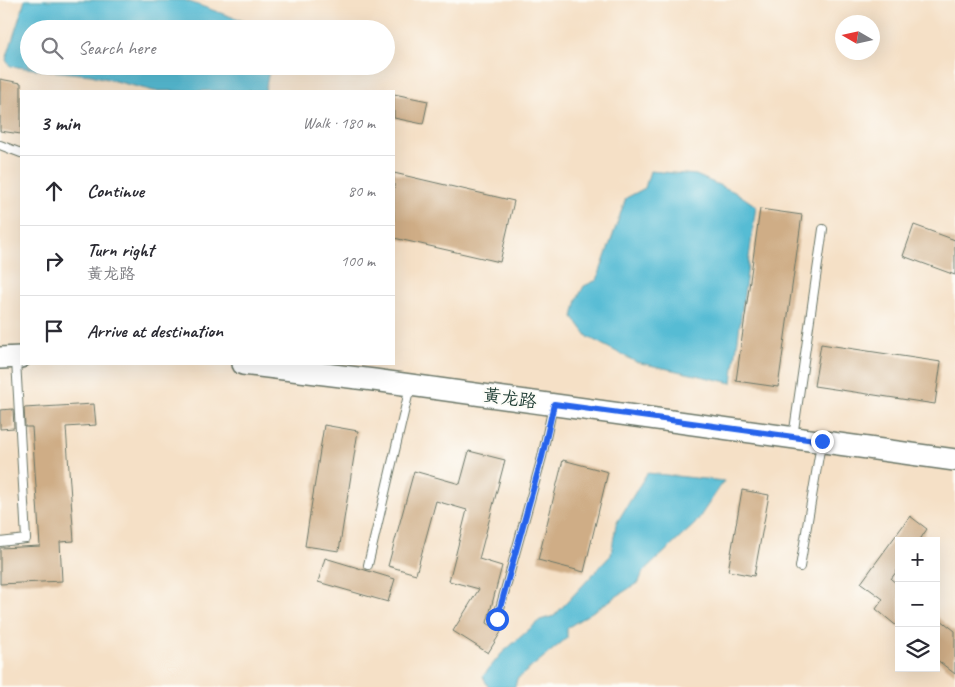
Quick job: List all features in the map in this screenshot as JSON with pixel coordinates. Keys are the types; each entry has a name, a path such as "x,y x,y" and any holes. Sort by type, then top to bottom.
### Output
{"main road":[{"name":"黄龙路","path":"251,365 554,404 955,460"}],"lane":[{"path":"0,145 20,153"},
{"path":"793,438 823,229"},
{"path":"0,542 26,539 12,357"},
{"path":"368,565 410,385"},
{"path":"497,619 542,457 554,404"},
{"path":"800,567 822,441"}],"water":[{"path":"25,0 184,0 241,20 20,20 20,67 10,66 6,60"},
{"path":"91,75 268,75 265,90 150,90"},
{"path":"650,171 696,175 737,193 756,206 732,383 636,362 588,337 573,317 577,299 584,286 597,280 626,198 645,188"},
{"path":"647,473 724,481 695,524 643,572 639,582 567,628 567,638 517,679 515,687 488,687 483,676 502,653 540,620 554,616 611,555 616,524"}],"building":[{"path":"0,79 21,83 20,134 0,131"},
{"path":"395,94 428,101 423,124 395,118"},
{"path":"395,173 514,201 500,262 395,238"},
{"path":"760,209 802,215 778,387 736,381"},
{"path":"914,225 955,240 955,275 903,256"},
{"path":"821,344 941,362 935,404 814,386"},
{"path":"94,404 96,425 66,427 74,541 60,542 62,581 0,584 0,548 40,546 32,427 25,427 24,408"},
{"path":"13,409 14,428 0,429 0,410"},
{"path":"324,425 358,431 339,551 305,546"},
{"path":"469,451 505,460 479,559 502,566 487,623 501,632 488,653 453,631 479,589 449,581 467,510 436,501 416,574 388,566 414,471 460,484"},
{"path":"563,460 608,472 584,572 538,560"},
{"path":"742,490 769,495 754,576 728,571"},
{"path":"910,516 927,529 922,537 895,537 895,574 891,579 895,582 895,625 876,609 883,599 861,583"},
{"path":"325,558 395,579 388,602 318,582"},
{"path":"940,619 955,631 955,674 940,662"}],"route":[{"path":"497,619 542,457 554,404 822,441"}]}
